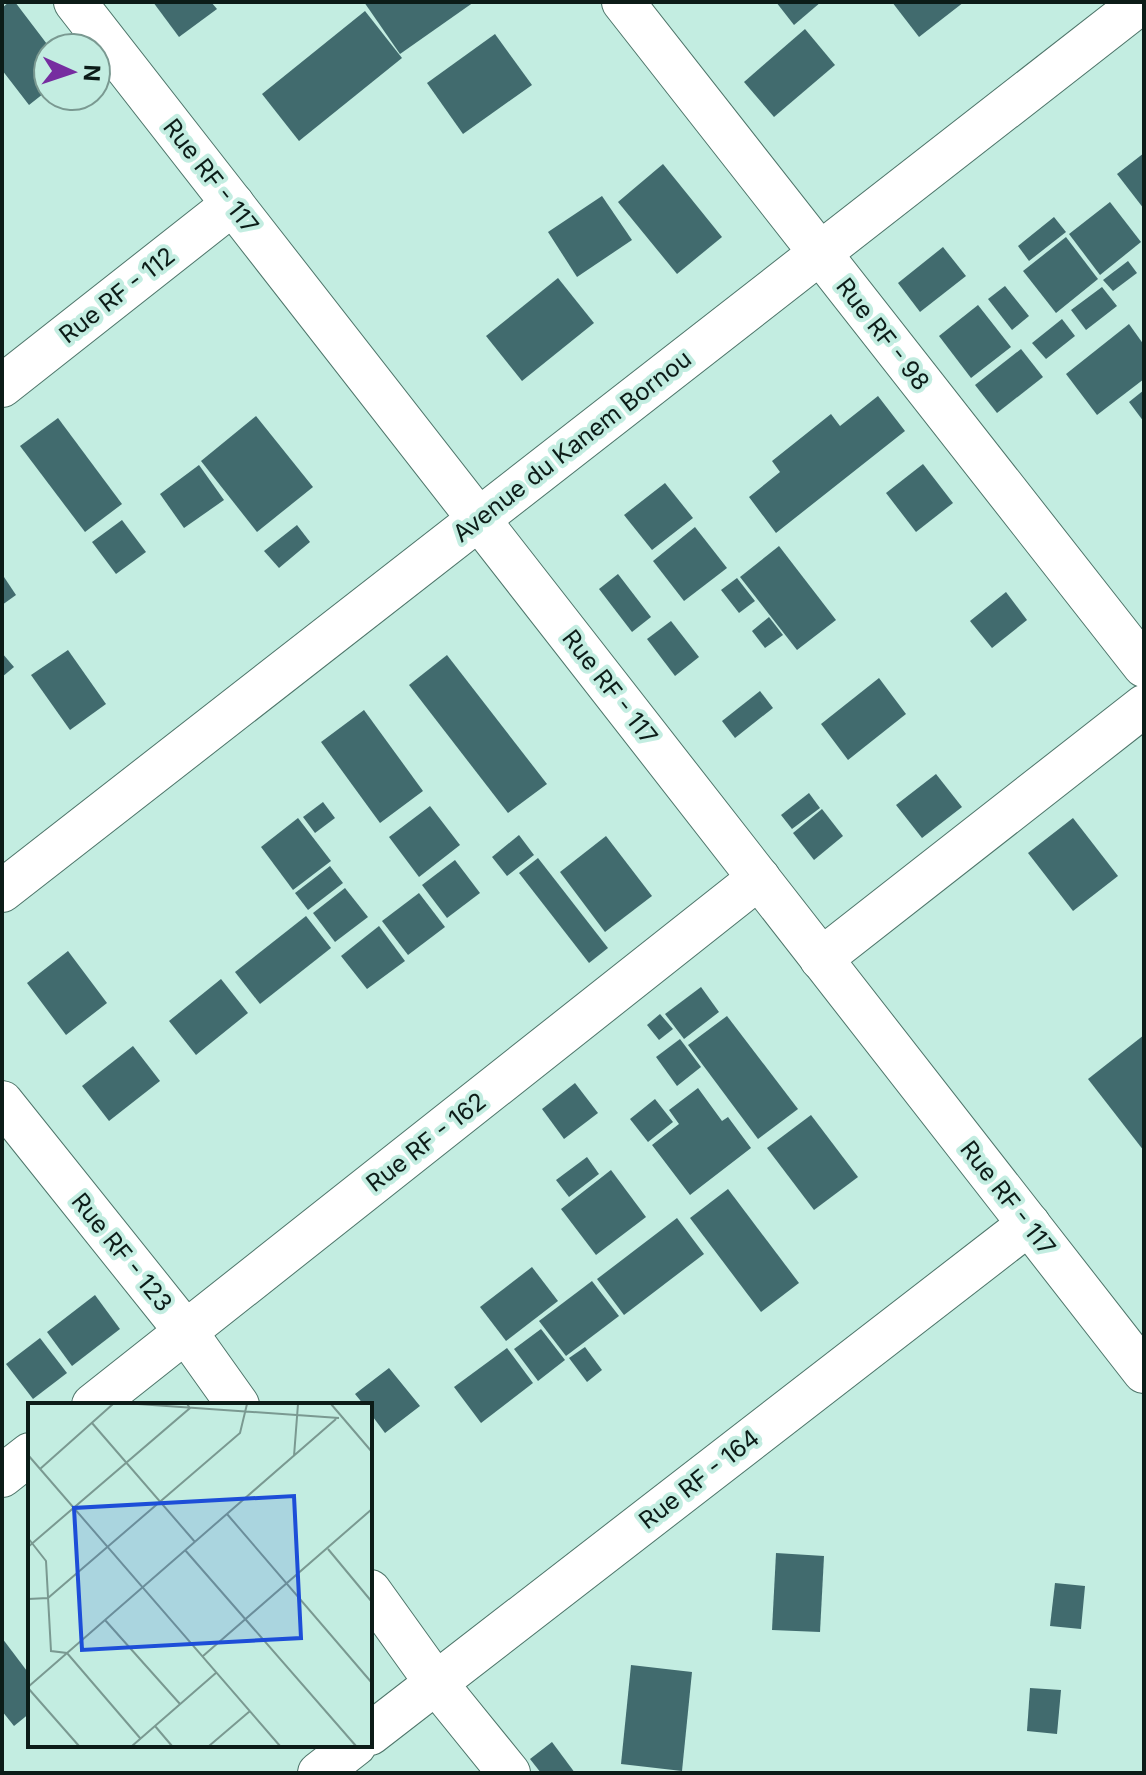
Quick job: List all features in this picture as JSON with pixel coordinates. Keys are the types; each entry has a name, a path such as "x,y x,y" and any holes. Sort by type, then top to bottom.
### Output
{"street":[{"name":"Rue RF - 117","path":"75,2 1144,1372"},
{"name":"Rue RF - 98","path":"623,2 1144,666"},
{"name":"Avenue du Kanem Bornou","path":"2,891 1142,2"},
{"name":"Rue RF - 112","path":"2,386 233,204"},
{"path":"821,959 1144,706"},
{"name":"Rue RF - 162","path":"96,1403 759,878"},
{"name":"Rue RF - 123","path":"2,1102 186,1332 237,1403"},
{"name":"Rue RF - 164","path":"372,1732 1029,1224"},
{"path":"2,1476 28,1456"},
{"path":"372,1594 436,1683 509,1773"},
{"path":"319,1773 352,1747"}],"building":[{"path":"9,2 15,2 38,32 32,32 32,103 29,105 2,70 2,8"},
{"path":"153,2 211,2 217,9 179,37"},
{"path":"364,2 474,2 400,54"},
{"path":"776,2 821,2 794,25"},
{"path":"892,2 964,2 919,37"},
{"path":"365,11 402,58 299,141 262,94"},
{"path":"805,29 835,65 774,117 744,82"},
{"path":"495,34 532,85 463,134 427,83"},
{"path":"1144,153 1144,209 1117,174"},
{"path":"663,164 722,237 677,274 618,202"},
{"path":"602,196 632,240 577,277 548,232"},
{"path":"1110,202 1141,242 1100,275 1069,234"},
{"path":"1054,217 1066,232 1029,261 1018,246"},
{"path":"1066,237 1098,279 1056,313 1023,271"},
{"path":"943,247 966,276 920,312 898,283"},
{"path":"1128,261 1137,273 1113,291 1103,280"},
{"path":"558,278 594,323 522,381 486,336"},
{"path":"1005,286 1029,316 1012,330 988,299"},
{"path":"1102,287 1117,306 1086,330 1071,310"},
{"path":"978,305 1011,347 971,378 939,336"},
{"path":"1062,319 1075,336 1046,359 1032,343"},
{"path":"1129,324 1144,345 1144,379 1097,415 1066,374"},
{"path":"1021,349 1043,377 997,413 975,385"},
{"path":"1144,390 1144,422 1129,402"},
{"path":"878,396 905,431 776,533 749,497 780,472 772,461 831,414 840,426"},
{"path":"256,416 313,487 257,532 201,461"},
{"path":"58,418 122,504 85,532 20,446"},
{"path":"923,464 953,503 916,532 886,493"},
{"path":"199,465 224,500 184,528 160,494"},
{"path":"665,483 693,518 652,550 624,515"},
{"path":"122,520 146,552 116,574 92,542"},
{"path":"297,525 310,542 279,568 264,551"},
{"path":"695,527 727,568 684,601 653,561"},
{"path":"779,546 836,620 797,650 740,577"},
{"path":"2,574 16,595 2,605"},
{"path":"618,574 651,617 632,632 599,589"},
{"path":"737,578 755,601 739,613 721,590"},
{"path":"1006,592 1027,620 992,648 970,621"},
{"path":"769,617 783,635 765,648 752,631"},
{"path":"671,621 699,657 675,676 647,639"},
{"path":"68,650 106,704 70,730 31,675"},
{"path":"2,653 14,667 2,677"},
{"path":"447,655 547,784 508,813 409,685"},
{"path":"879,678 906,714 848,760 821,724"},
{"path":"760,691 773,708 735,738 722,721"},
{"path":"364,710 423,791 380,823 321,742"},
{"path":"936,774 962,807 922,838 896,805"},
{"path":"809,793 820,808 792,829 781,815"},
{"path":"323,802 335,818 315,833 303,817"},
{"path":"430,806 460,845 419,877 389,837"},
{"path":"822,809 843,836 814,860 793,833"},
{"path":"298,818 331,861 293,890 261,847"},
{"path":"1073,818 1118,876 1073,911 1028,853"},
{"path":"519,835 534,855 507,876 492,857"},
{"path":"606,836 652,896 605,932 560,872"},
{"path":"538,858 608,948 589,963 519,873"},
{"path":"455,860 480,893 447,918 422,885"},
{"path":"330,866 343,883 308,910 295,893"},
{"path":"345,888 368,917 335,942 313,913"},
{"path":"419,893 445,927 408,955 382,921"},
{"path":"306,916 331,948 260,1004 235,972"},
{"path":"379,926 405,961 367,989 341,956"},
{"path":"68,951 107,1003 66,1035 27,983"},
{"path":"221,979 248,1013 196,1055 169,1021"},
{"path":"701,987 719,1012 684,1039 665,1014"},
{"path":"660,1014 673,1029 659,1040 647,1025"},
{"path":"727,1016 798,1109 758,1139 688,1045"},
{"path":"1144,1035 1144,1151 1088,1079"},
{"path":"680,1039 701,1067 677,1086 656,1057"},
{"path":"133,1046 160,1081 109,1121 82,1086"},
{"path":"575,1083 598,1113 564,1139 542,1109"},
{"path":"698,1088 722,1121 728,1117 751,1148 690,1195 652,1145 679,1124 669,1110"},
{"path":"655,1099 673,1122 648,1142 630,1119"},
{"path":"811,1115 858,1177 814,1210 767,1148"},
{"path":"587,1157 599,1174 569,1197 556,1180"},
{"path":"611,1170 646,1217 596,1255 561,1209"},
{"path":"728,1189 799,1283 761,1312 690,1218"},
{"path":"677,1218 704,1254 624,1315 597,1279"},
{"path":"532,1267 558,1301 506,1341 480,1307"},
{"path":"592,1281 619,1316 566,1356 539,1321"},
{"path":"95,1295 120,1329 72,1366 47,1332"},
{"path":"541,1329 565,1360 538,1381 514,1349"},
{"path":"40,1338 67,1373 33,1399 6,1364"},
{"path":"585,1347 602,1370 587,1382 569,1358"},
{"path":"507,1348 533,1383 481,1423 454,1387"},
{"path":"389,1368 420,1406 385,1433 372,1416 372,1403 362,1403 355,1394"},
{"path":"776,1553 824,1556 820,1632 772,1630"},
{"path":"1055,1583 1085,1586 1081,1629 1050,1626"},
{"path":"2,1638 28,1672 28,1715 14,1726 2,1711"},
{"path":"631,1665 692,1672 682,1771 621,1764"},
{"path":"1030,1688 1061,1690 1057,1734 1027,1731"},
{"path":"552,1742 575,1773 541,1773 530,1759"}]}
